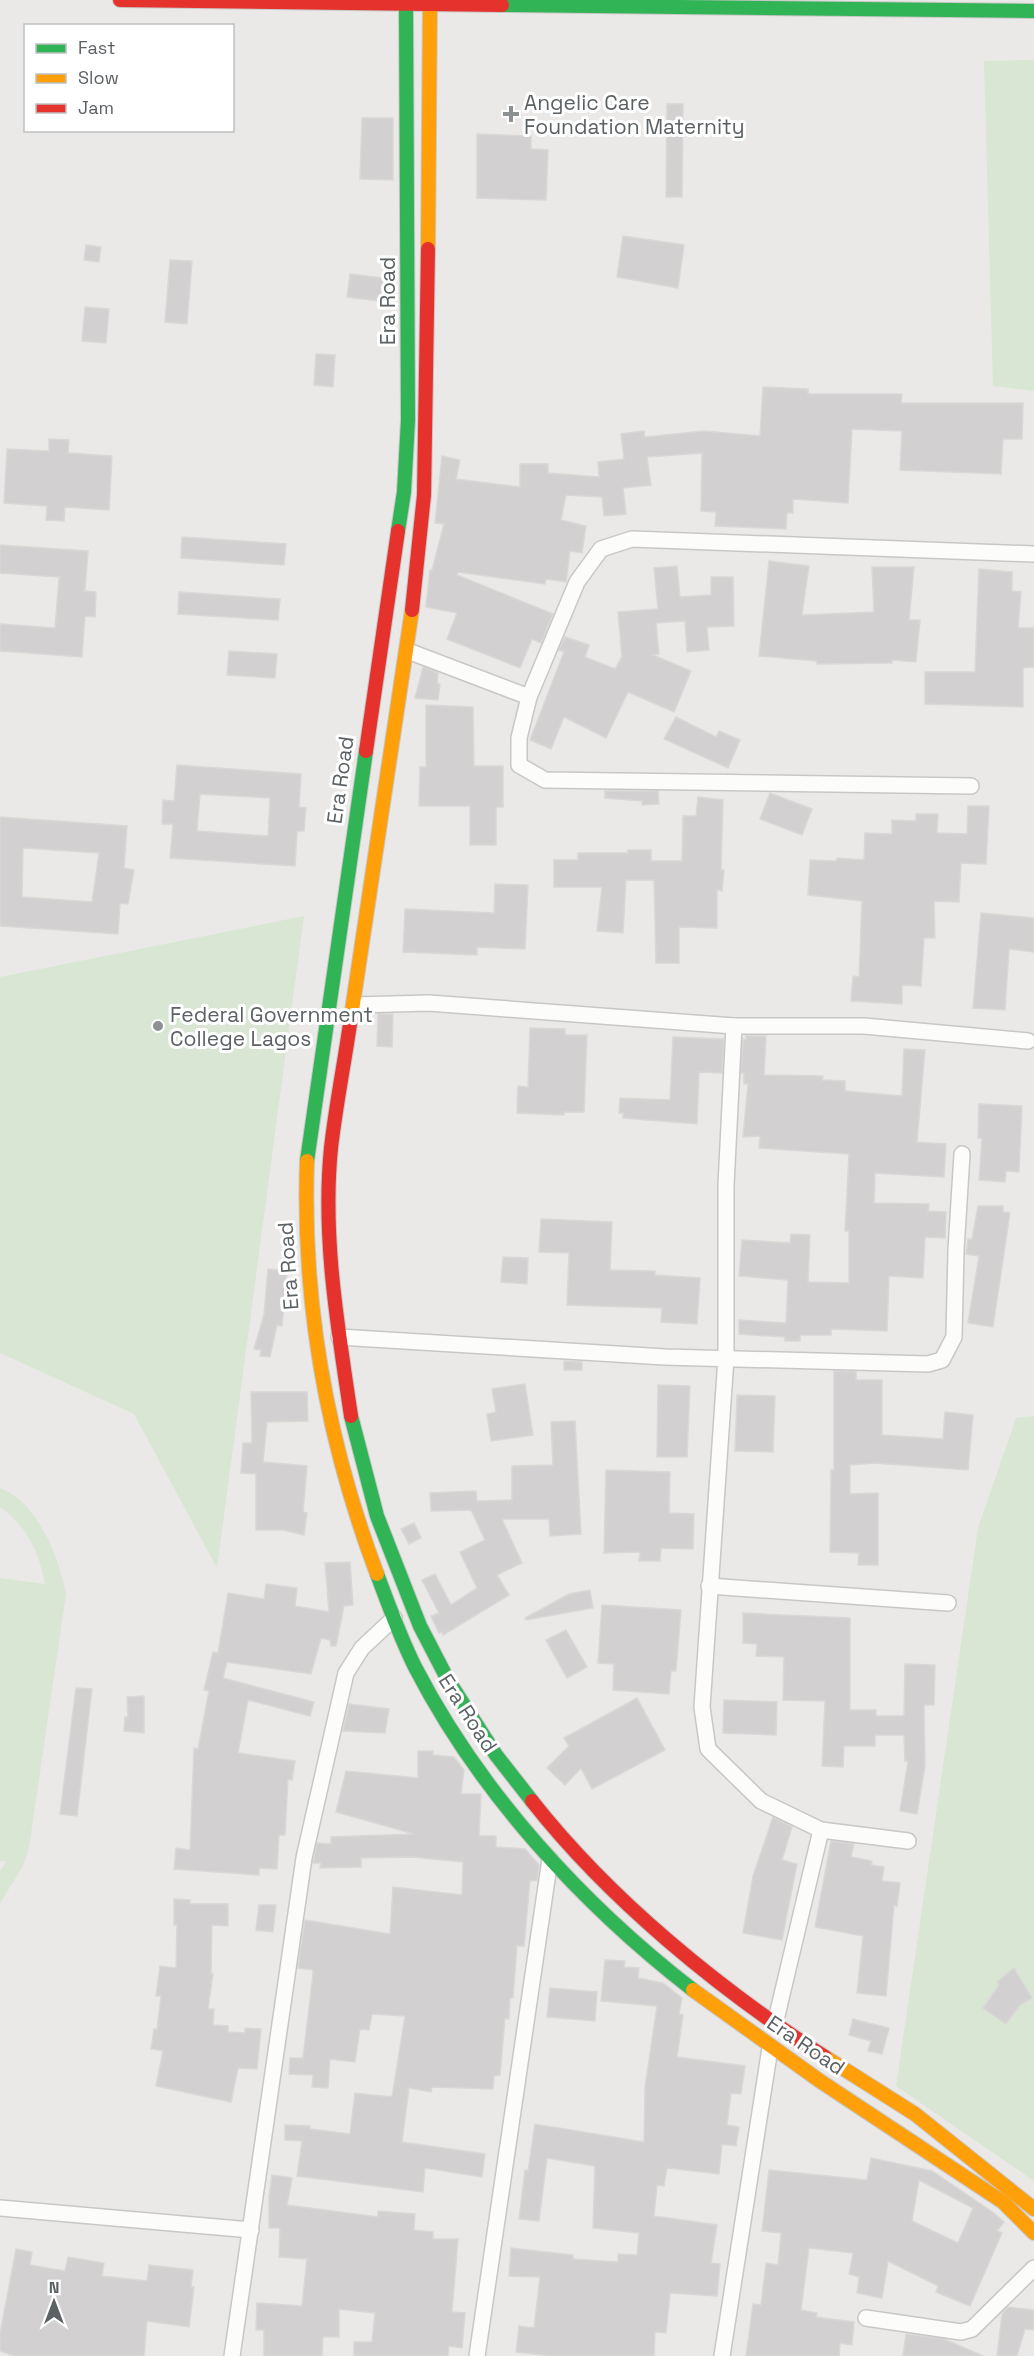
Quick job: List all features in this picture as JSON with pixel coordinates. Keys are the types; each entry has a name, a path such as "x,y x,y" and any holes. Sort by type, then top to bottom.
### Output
{"main road":[{"path":"120,0 1034,11"},
{"path":"430,4 427,423 424,495 408,651 379,825 355,1005 331,1149 333,1291 353,1431 364,1473 377,1516 420,1626 448,1680 496,1755 562,1839 656,1930 775,2024 915,2115 1034,2209"},
{"name":"Era Road","path":"406,5 408,420 404,492 307,1147 304,1194 309,1290 315,1347 330,1434 357,1526 422,1680 484,1775 550,1859 645,1951 770,2048 1003,2202 1034,2233"},
{"path":"343,1479 364,1473"}],"street":[{"path":"971,786 545,780 519,765 519,738 530,697 578,582 601,549 632,539 1034,554"},
{"path":"408,651 530,697"},
{"path":"355,1005 429,1003 734,1026 864,1026 1028,1041"},
{"path":"734,1026 726,1185 726,1358 702,1707 708,1749 761,1801 821,1830 908,1841"},
{"path":"339,1337 665,1357 928,1364 942,1360 954,1337 956,1250 962,1154"},
{"path":"709,1586 948,1603"},
{"path":"232,2356 304,1858 346,1673 362,1648 394,1618"},
{"path":"775,2024 821,1830"},
{"path":"477,2356 550,1859"},
{"path":"722,2356 770,2048"},
{"path":"1,2212 251,2230"},
{"path":"866,2318 961,2332 972,2329 1034,2268"}],"green space":[{"path":"1034,60 1034,391 993,386 984,61"},
{"path":"304,916 217,1568 134,1414 0,1353 0,977"},
{"path":"1034,1416 1034,2181 896,2086 978,1528 1016,1418"},
{"path":"0,1488 25,1505 36,1518 52,1548 66,1594 29,1848 23,1866 0,1903 0,1871 6,1862 0,1861 0,1578 45,1584 39,1561 25,1531 0,1507"}],"building":[{"path":"667,104 683,104 682,197 666,197"},
{"path":"362,118 393,118 393,180 360,179"},
{"path":"477,134 531,136 531,149 548,150 546,200 477,198"},
{"path":"623,236 684,245 678,288 617,277"},
{"path":"86,245 101,247 99,262 84,260"},
{"path":"170,260 192,261 187,324 165,322"},
{"path":"350,274 390,279 387,302 347,297"},
{"path":"85,307 109,309 106,343 82,341"},
{"path":"316,354 335,355 333,387 314,385"},
{"path":"763,387 808,389 808,394 902,394 901,403 1023,403 1022,439 1003,439 1001,474 900,470 902,431 852,429 848,503 793,499 793,513 787,513 786,529 715,526 716,512 701,511 702,453 647,457 651,485 623,488 626,514 604,516 602,497 566,495 561,520 586,526 582,553 570,551 566,582 546,579 545,584 458,572 457,575 553,614 541,643 532,639 520,668 447,639 457,613 426,607 430,570 432,570 444,524 435,523 442,456 460,460 456,479 520,487 520,464 548,464 548,473 599,477 598,462 624,459 621,434 644,431 645,437 704,431 760,436"},
{"path":"49,439 69,440 68,453 112,456 109,510 65,507 64,521 46,520 47,506 4,503 7,449 49,451"},
{"path":"182,537 286,544 284,565 181,558"},
{"path":"0,545 88,551 85,591 96,592 95,617 85,616 82,657 0,651 0,624 55,628 59,577 0,573"},
{"path":"769,561 809,566 802,615 874,612 872,567 914,567 909,620 920,620 916,662 892,660 892,663 817,664 817,661 759,656"},
{"path":"677,566 680,597 711,595 711,577 733,577 734,626 707,627 709,650 687,652 685,621 656,623 659,654 653,655 691,671 674,712 628,692 606,738 564,717 551,749 530,740 564,652 559,650 565,637 589,645 585,657 615,669 622,657 618,612 658,609 654,568"},
{"path":"979,569 1012,572 1012,591 1021,592 1018,628 1034,628 1034,667 1023,668 1023,707 925,704 925,672 975,672"},
{"path":"179,592 280,599 278,620 178,614"},
{"path":"229,651 277,654 275,678 227,675"},
{"path":"423,667 438,673 437,683 440,684 438,700 415,698"},
{"path":"426,705 473,707 474,766 503,766 503,807 496,807 496,845 470,845 470,806 419,806 420,767 426,767"},
{"path":"676,717 716,737 719,731 740,740 728,768 664,739"},
{"path":"177,765 301,774 299,807 306,808 304,831 297,831 295,866 170,858 173,824 162,824 163,800 174,801","holes":["200,794 270,798 268,836 197,831"]},
{"path":"605,791 658,791 659,804 642,805 642,801 605,798"},
{"path":"770,793 812,809 802,835 760,819"},
{"path":"698,797 723,800 721,870 724,870 722,891 717,890 717,928 679,927 679,963 656,963 654,880 626,880 623,933 597,931 602,887 554,887 554,860 578,860 578,853 628,853 628,850 651,850 651,861 682,861 683,816 696,816"},
{"path":"968,806 989,806 986,864 961,863 959,902 934,901 935,938 924,938 921,986 902,985 902,1004 851,1001 853,976 859,977 862,901 808,895 810,860 836,861 837,858 864,860 865,833 892,834 892,820 916,821 916,814 938,814 937,833 967,834"},
{"path":"0,817 127,826 124,868 134,870 128,904 120,903 118,934 0,926","holes":["23,848 99,853 92,902 22,897"]},
{"path":"495,884 528,885 525,949 477,947 477,955 403,952 405,909 494,913"},
{"path":"981,913 1034,918 1034,952 1009,949 1005,1010 973,1008"},
{"path":"378,1014 393,1014 392,1047 377,1046"},
{"path":"530,1028 565,1029 565,1035 587,1035 584,1112 564,1112 564,1115 517,1113 518,1086 528,1087"},
{"path":"746,1036 766,1036 764,1075 823,1076 822,1080 845,1081 845,1091 902,1096 904,1049 925,1050 917,1142 946,1144 944,1177 875,1173 874,1203 929,1204 928,1211 946,1212 945,1238 925,1237 923,1278 889,1276 887,1331 831,1329 831,1335 800,1335 800,1341 785,1341 785,1337 739,1334 739,1320 786,1323 788,1280 739,1276 742,1240 790,1243 791,1234 810,1235 808,1282 849,1283 849,1231 845,1231 849,1154 759,1148 760,1136 743,1137 748,1084 744,1084 744,1073 741,1073 743,1039 746,1040"},
{"path":"673,1037 724,1039 722,1073 699,1072 697,1124 623,1118 623,1113 619,1113 620,1098 670,1100"},
{"path":"979,1104 1022,1106 1019,1172 1006,1171 1005,1182 979,1180 982,1138 978,1138"},
{"path":"978,1206 1003,1206 1003,1212 1010,1213 993,1327 968,1323 979,1256 966,1254 968,1239 972,1239"},
{"path":"541,1219 612,1222 610,1270 655,1271 655,1275 700,1278 697,1324 661,1322 662,1308 567,1305 569,1253 539,1252"},
{"path":"503,1257 528,1258 527,1284 501,1282"},
{"path":"268,1269 287,1271 282,1326 277,1325 270,1357 260,1356 261,1350 254,1349 264,1315"},
{"path":"564,1361 582,1362 582,1370 564,1370"},
{"path":"834,1371 856,1372 856,1380 882,1380 882,1435 943,1439 945,1412 973,1415 968,1470 874,1463 850,1465 850,1494 878,1493 878,1565 858,1565 859,1553 830,1552 831,1470 834,1470"},
{"path":"525,1384 533,1435 491,1441 487,1414 496,1412 492,1389"},
{"path":"658,1385 690,1386 687,1457 657,1457"},
{"path":"251,1392 307,1392 308,1421 267,1422 263,1462 307,1466 303,1512 307,1513 304,1535 283,1530 256,1530 256,1474 241,1473 243,1443 252,1443"},
{"path":"737,1395 775,1396 773,1452 735,1451"},
{"path":"575,1421 581,1534 550,1536 549,1519 502,1519 522,1563 497,1575 509,1595 443,1635 442,1632 439,1633 431,1616 439,1613 422,1580 435,1574 451,1605 477,1588 460,1552 485,1540 471,1510 431,1511 430,1493 476,1491 477,1501 512,1500 512,1466 553,1465 551,1422"},
{"path":"606,1470 670,1472 669,1513 694,1514 693,1549 661,1548 660,1561 639,1561 640,1552 604,1553"},
{"path":"414,1523 421,1538 409,1544 401,1529"},
{"path":"350,1562 353,1605 344,1606 336,1646 331,1646 330,1640 321,1638 311,1674 227,1662 223,1678 314,1702 310,1716 248,1700 238,1753 295,1761 292,1780 288,1779 285,1835 279,1835 277,1869 259,1868 259,1875 174,1869 176,1848 190,1850 194,1748 198,1749 209,1691 204,1690 213,1652 218,1653 228,1593 264,1599 266,1584 297,1588 295,1606 329,1612 325,1563"},
{"path":"590,1590 593,1608 526,1620 525,1618 569,1594"},
{"path":"602,1605 681,1610 676,1671 671,1671 669,1694 613,1690 614,1664 598,1663"},
{"path":"743,1613 850,1618 850,1710 876,1710 876,1716 904,1716 905,1664 935,1665 934,1705 924,1705 925,1766 917,1814 900,1811 908,1761 905,1761 904,1735 875,1735 875,1746 844,1746 843,1767 822,1766 825,1701 783,1700 784,1657 756,1656 757,1644 743,1643"},
{"path":"566,1630 587,1667 567,1678 546,1640"},
{"path":"76,1688 92,1689 77,1816 60,1814"},
{"path":"144,1696 144,1733 124,1731 125,1717 128,1717 127,1697"},
{"path":"637,1698 665,1750 592,1789 581,1768 565,1785 547,1768 569,1746 564,1738"},
{"path":"724,1700 777,1702 776,1735 723,1733"},
{"path":"349,1704 389,1709 385,1733 343,1731"},
{"path":"418,1751 433,1751 433,1755 454,1757 464,1770 461,1794 481,1794 479,1836 496,1836 496,1847 525,1849 539,1865 537,1880 530,1881 524,1946 517,1946 513,1998 510,1998 509,2019 505,2018 500,2075 494,2076 493,2089 432,2087 431,2092 409,2088 402,2142 485,2154 482,2177 425,2168 423,2192 297,2176 302,2141 285,2140 285,2125 310,2126 310,2129 350,2134 355,2093 392,2097 405,2016 372,2014 369,2030 360,2029 355,2062 330,2059 328,2088 312,2087 313,2075 289,2074 290,2058 303,2058 313,1974 313,1970 298,1968 305,1920 390,1934 393,1887 462,1895 463,1862 412,1857 361,1858 361,1867 320,1868 321,1863 313,1863 317,1843 331,1844 331,1837 414,1834 336,1812 346,1771 418,1778"},
{"path":"773,1817 792,1827 782,1860 797,1864 782,1940 743,1933 753,1876"},
{"path":"831,1841 854,1844 851,1857 872,1861 871,1865 884,1867 882,1881 900,1883 897,1906 894,1905 886,1996 857,1993 863,1936 815,1927"},
{"path":"174,1899 190,1900 190,1904 228,1904 228,1926 212,1925 211,1973 213,1974 208,2009 214,2009 213,2025 228,2026 228,2032 245,2033 245,2028 261,2029 257,2069 238,2068 231,2102 156,2086 163,2051 151,2049 154,2029 157,2029 161,1996 156,1996 160,1966 176,1968 177,1925 174,1925"},
{"path":"259,1905 276,1905 273,1932 256,1930"},
{"path":"605,1960 625,1961 624,1967 639,1968 638,1978 663,1983 682,1998 679,2014 683,2015 677,2057 745,2066 741,2094 731,2093 727,2125 739,2127 736,2146 722,2144 719,2174 667,2168 664,2186 657,2185 654,2216 717,2225 711,2263 720,2264 717,2296 670,2293 666,2333 655,2332 654,2356 551,2356 516,2352 519,2326 534,2328 540,2277 509,2276 511,2248 573,2255 573,2259 618,2262 618,2254 637,2255 639,2233 593,2228 595,2166 547,2158 539,2221 519,2219 525,2170 528,2171 535,2124 644,2142 645,2087 657,2006 601,2001"},
{"path":"1014,1968 1032,1998 1020,2005 1006,2024 983,2008 999,1985 997,1982"},
{"path":"550,1988 597,1992 595,2021 547,2017"},
{"path":"853,2019 889,2028 882,2054 868,2051 871,2041 849,2035"},
{"path":"871,2158 932,2171 1004,2222 997,2231 1002,2233 970,2306 936,2292 938,2286 888,2261 882,2298 857,2293 859,2277 849,2274 853,2253 809,2248 801,2310 817,2313 816,2317 854,2322 852,2345 840,2343 839,2356 746,2356 753,2304 761,2305 766,2263 778,2265 781,2233 762,2231 769,2170 867,2180","holes":["919,2180 973,2208 958,2243 912,2221"]},
{"path":"272,2175 292,2178 287,2205 378,2217 378,2211 415,2214 414,2230 433,2232 433,2239 458,2239 452,2312 465,2313 462,2348 449,2346 448,2356 354,2356 354,2342 372,2342 375,2313 339,2309 339,2337 323,2337 322,2356 264,2356 264,2330 256,2330 257,2303 302,2306 307,2259 279,2257 280,2228 269,2228"},
{"path":"16,2249 32,2252 30,2265 65,2271 68,2257 104,2263 102,2276 147,2281 149,2265 193,2270 191,2287 194,2287 189,2327 147,2321 144,2356 15,2356 0,2351 0,2334"},
{"path":"1008,2307 1034,2310 1034,2330 1025,2329 1017,2356 997,2356 1002,2314"},
{"path":"906,2334 944,2339 983,2356 903,2356"}],"traffic: fast":[{"path":"398,531 404,492 408,420 406,5"},
{"path":"502,5 1034,11"},
{"path":"307,1161 366,751"},
{"path":"351,1416 377,1516 420,1626 448,1680 496,1755 532,1801"},
{"path":"377,1574 415,1667 441,1714 470,1759 502,1802 573,1883 652,1957 693,1990"}],"traffic: slow":[{"path":"428,249 430,4"},
{"path":"351,1017 412,610"},
{"path":"307,1161 309,1267 321,1371 344,1473 377,1574"},
{"path":"693,1990 820,2081 1003,2202 1034,2233"},
{"path":"825,2057 915,2114 1034,2209"}],"traffic: jam":[{"path":"120,0 502,5"},
{"path":"412,610 424,495 428,249"},
{"path":"366,751 398,531"},
{"path":"351,1017 331,1148 328,1215 333,1282 351,1416"},
{"path":"532,1801 596,1873 668,1941 746,2003 825,2057"}],"place":[{"name":"Angelic Care Foundation Maternity","path":"511,114"},
{"name":"Federal Government College Lagos","path":"158,1026"}]}
